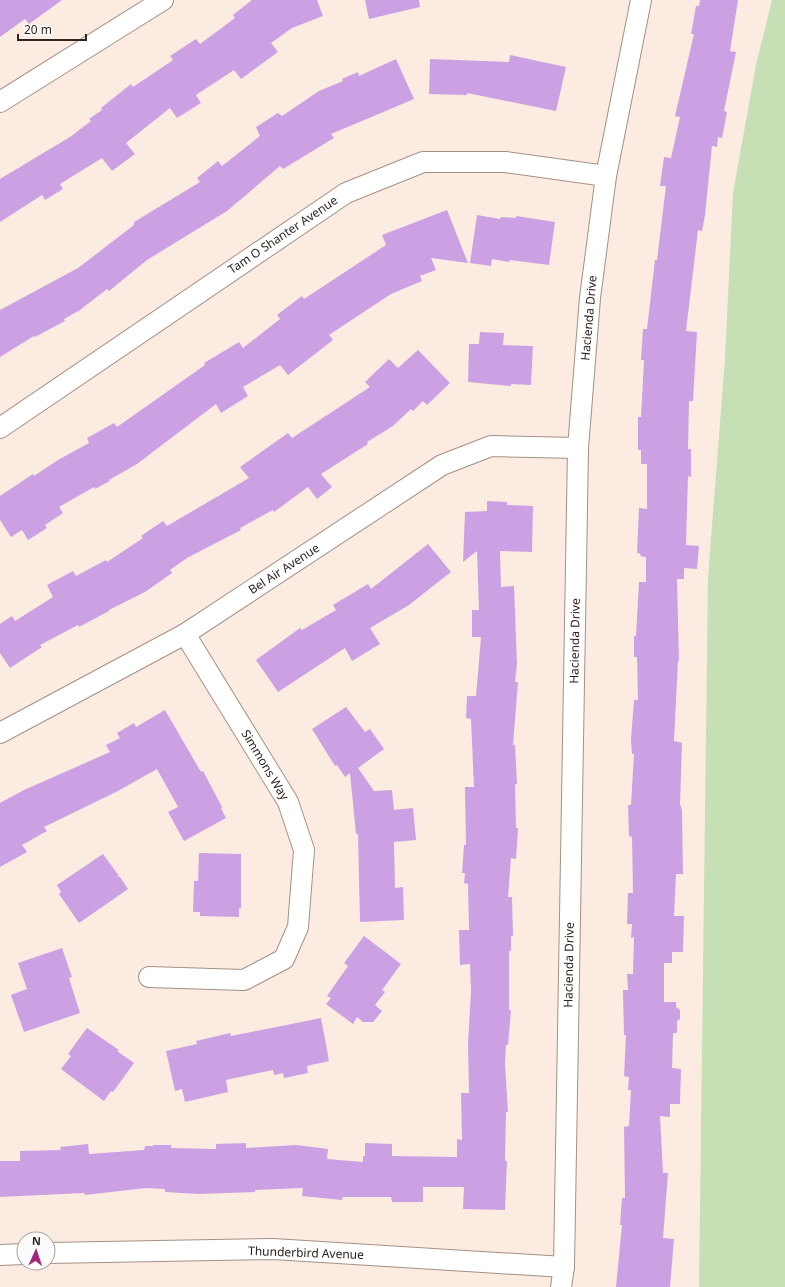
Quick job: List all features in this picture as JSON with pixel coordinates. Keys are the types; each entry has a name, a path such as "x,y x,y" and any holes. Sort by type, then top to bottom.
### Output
{"street":[{"path":"0,102 163,0"},
{"name":"Hacienda Drive","path":"561,1287 564,1267 578,448 590,298 606,176 641,0"},
{"name":"Tam O Shanter Avenue","path":"0,428 346,192 423,162 506,162 606,176"},
{"name":"Bel Air Avenue","path":"0,733 184,634 442,465 491,446 578,448"},
{"name":"Simmons Way","path":"149,977 244,980 284,959 298,926 304,850 288,802 184,634"},
{"name":"Thunderbird Avenue","path":"56,1253 273,1249 564,1267"},
{"path":"0,1255 16,1254"}],"green space":[{"path":"772,0 785,0 785,1287 699,1287 708,578 725,358 733,193 756,65"}],"building":[{"path":"0,0 62,0 29,24 25,19 0,37"},
{"path":"252,0 317,0 323,16 292,28 271,43 278,52 241,79 234,70 196,95 201,103 177,118 170,108 126,143 135,154 112,171 102,158 60,184 63,189 45,200 42,195 0,222 0,179 70,137 91,121 89,119 102,110 101,108 131,84 133,87 173,60 170,56 196,39 200,44 235,18 233,15"},
{"path":"365,0 419,0 420,7 369,19"},
{"path":"700,0 738,0 730,51 736,52 724,111 727,112 722,138 718,137 717,147 712,146 705,215 702,231 698,230 686,331 697,332 693,401 689,401 688,449 691,449 691,477 688,476 686,545 699,546 697,569 684,568 684,579 677,579 679,661 674,741 682,743 680,804 682,810 683,874 676,874 674,916 684,916 683,952 672,952 672,963 664,963 664,1002 676,1002 676,1007 680,1010 680,1019 677,1021 677,1033 673,1033 672,1068 681,1069 680,1104 670,1104 670,1117 660,1116 663,1173 668,1173 663,1238 674,1239 670,1287 616,1287 622,1225 620,1225 622,1198 625,1198 624,1127 629,1126 631,1090 628,1090 629,1077 624,1076 626,1035 624,1035 623,990 628,990 627,974 633,974 634,937 631,938 632,924 627,924 628,893 633,893 632,837 629,836 628,805 631,805 634,754 632,754 631,739 634,700 638,700 637,657 634,657 634,636 636,636 639,582 646,582 646,557 640,556 641,554 637,553 639,508 647,509 647,464 641,464 641,450 638,450 638,417 641,417 644,360 641,360 643,329 647,329 655,260 657,260 666,186 660,186 664,157 671,158 680,117 675,116 694,34 691,34 696,6 699,6"},
{"path":"510,55 566,67 556,111 467,93 467,95 429,94 430,59 509,62"},
{"path":"396,59 414,99 331,134 334,138 283,169 280,166 227,211 147,260 109,291 107,289 80,310 64,319 65,321 35,337 34,336 0,357 0,310 78,268 134,225 134,222 200,182 197,178 218,161 222,166 260,136 256,127 278,113 282,116 319,91 343,81 342,79 358,72 359,76"},
{"path":"447,210 468,263 431,258 436,270 420,276 422,281 391,294 329,335 333,340 288,375 280,365 243,387 248,396 221,413 216,404 137,464 109,480 110,481 95,489 94,487 59,507 63,513 45,525 47,528 28,540 22,530 11,537 0,520 0,496 33,474 34,476 58,460 89,443 87,438 114,423 117,427 205,365 204,363 239,342 243,348 280,319 277,315 302,296 304,299 386,245 382,235"},
{"path":"477,215 500,219 501,217 516,218 516,216 555,222 549,265 510,260 509,262 492,259 491,266 470,263"},
{"path":"480,332 504,333 503,345 533,346 531,385 511,384 511,386 468,382 469,344 479,344"},
{"path":"418,350 450,383 427,405 423,401 413,411 411,409 393,426 367,442 368,444 321,474 332,487 317,499 308,487 274,512 273,510 240,528 241,530 187,558 170,570 172,573 145,592 79,627 78,625 40,645 42,647 10,668 0,653 0,624 12,616 15,621 53,597 47,585 73,571 76,576 106,560 107,562 143,538 141,536 163,521 167,526 249,478 240,467 288,433 292,438 370,387 365,382 389,359 398,368"},
{"path":"487,501 507,502 507,505 533,506 532,552 500,551 501,587 514,586 517,664 515,682 518,682 513,745 515,745 517,784 515,784 516,828 518,828 516,859 511,858 508,897 512,897 513,936 511,936 511,951 509,951 509,1010 511,1010 505,1064 508,1112 506,1112 505,1161 507,1161 505,1210 463,1209 464,1187 423,1187 423,1202 392,1202 391,1197 343,1197 342,1200 302,1196 303,1188 255,1190 255,1192 199,1194 165,1192 165,1189 146,1188 85,1195 84,1193 0,1197 0,1161 20,1161 20,1151 61,1150 60,1147 88,1144 89,1154 144,1150 145,1146 153,1145 171,1145 171,1148 216,1149 216,1144 246,1143 246,1148 296,1145 328,1149 327,1159 363,1162 363,1156 365,1156 365,1143 392,1144 392,1156 457,1157 457,1139 462,1140 461,1093 469,1093 468,1043 471,991 470,964 460,965 459,930 469,930 468,884 464,883 465,873 462,873 464,845 466,845 465,787 474,787 471,719 466,718 467,696 476,696 481,637 472,637 472,610 479,610 477,551 463,562 465,512 487,511"},
{"path":"428,544 451,572 409,605 370,628 380,644 352,661 345,648 278,692 256,660 300,628 302,630 336,610 333,605 368,584 371,589"},
{"path":"346,707 365,732 370,729 384,749 358,768 374,791 392,790 394,810 413,808 416,840 394,842 395,888 403,887 404,920 360,922 358,834 356,834 350,773 345,777 337,765 335,766 312,729"},
{"path":"165,710 201,772 203,771 222,807 221,808 226,818 184,841 168,812 178,807 157,769 118,791 44,827 47,831 22,845 27,852 0,867 0,803 24,790 110,752 106,745 120,738 117,733 134,723 136,727"},
{"path":"199,853 241,854 241,908 239,908 239,917 200,916 200,912 193,912 194,881 198,881"},
{"path":"103,854 119,876 117,877 120,877 128,889 79,923 59,894 61,892 57,885"},
{"path":"364,936 401,964 382,990 385,992 375,1005 382,1011 373,1022 363,1022 357,1017 353,1024 326,1004 331,998 327,996 348,966 344,963"},
{"path":"62,948 72,977 69,978 80,1013 24,1032 11,995 27,989 18,963"},
{"path":"321,1018 329,1061 307,1066 308,1073 284,1078 283,1073 274,1075 273,1070 226,1080 228,1092 185,1102 182,1089 175,1091 166,1051 197,1044 196,1041 230,1033 231,1036"},
{"path":"87,1028 119,1050 117,1051 134,1063 113,1092 111,1091 104,1101 61,1069 71,1056 68,1054"}]}
